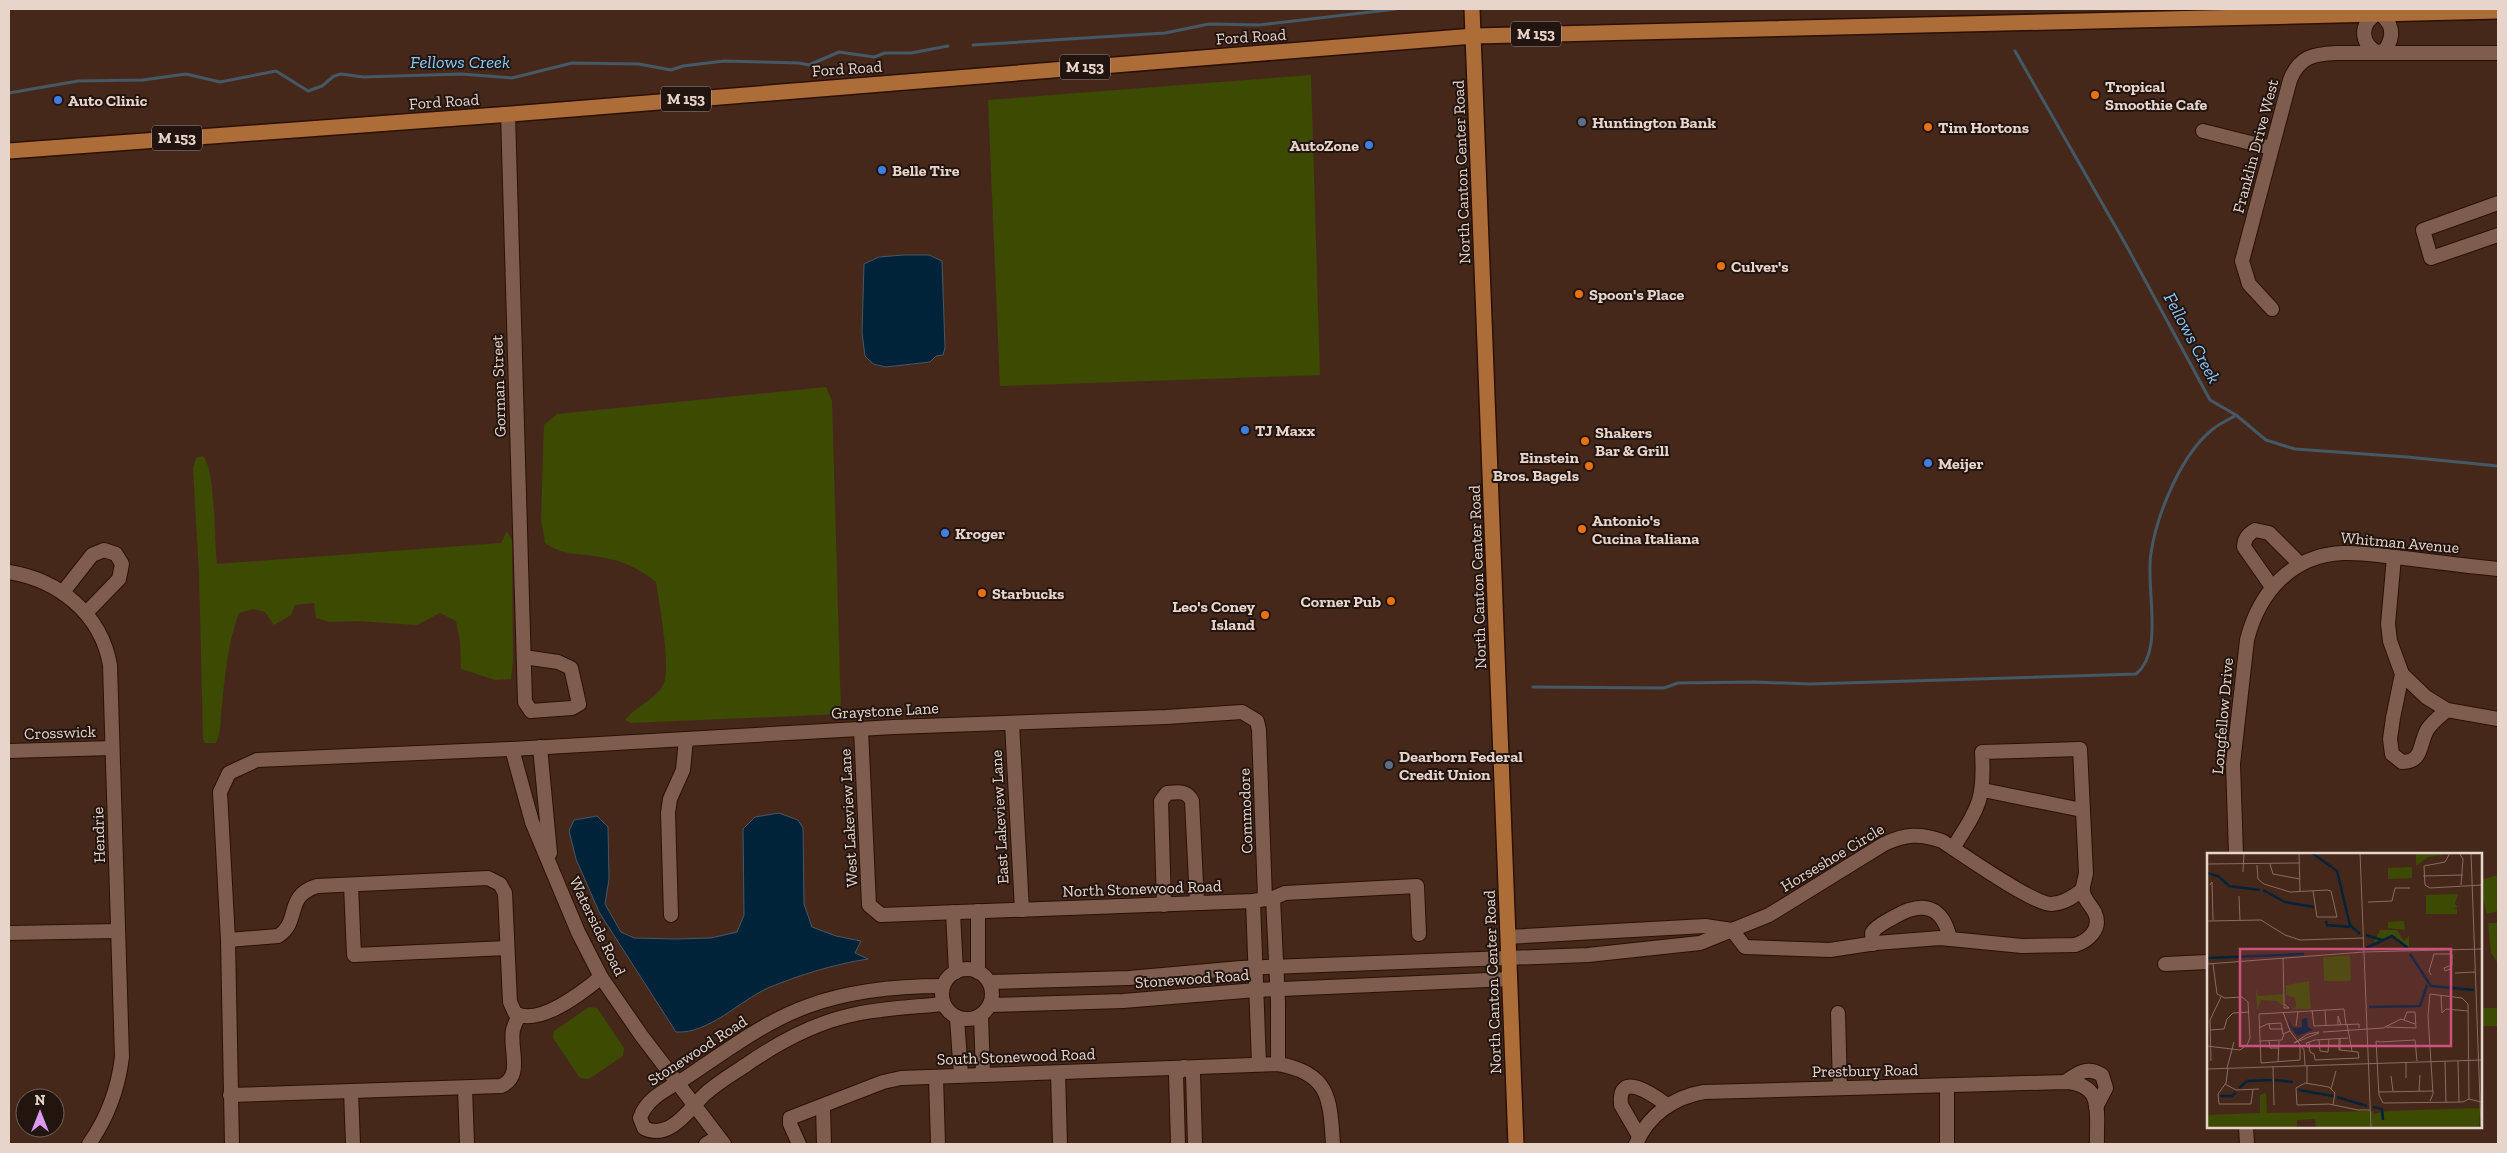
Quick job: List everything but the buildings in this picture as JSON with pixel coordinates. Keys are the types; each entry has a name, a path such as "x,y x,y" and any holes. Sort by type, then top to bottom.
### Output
{"main road":[{"name":"North Canton Center Road","path":"1472,9 1516,1144"},
{"name":"Ford Road","path":"9,151 508,114 1474,36 2498,11"}],"street":[{"path":"2378,13 2388,22 2392,35 2385,50 2378,53 2368,48 2364,36 2367,22 2378,13"},
{"name":"Franklin Drive West","path":"2272,310 2249,284 2242,260 2290,80 2293,71 2302,60 2315,54 2498,53"},
{"name":"Gorman Street","path":"508,114 525,702 531,711 572,708 579,704 571,668 558,662 524,657"},
{"path":"2204,131 2271,148"},
{"path":"2498,203 2422,230 2431,258 2498,235"},
{"path":"2272,587 2244,547 2244,542 2250,533 2255,530 2269,533 2300,564"},
{"path":"64,592 92,555 104,550 116,554 122,564 119,579 87,612"},
{"name":"Whitman Avenue","path":"2272,587 2300,564 2331,554 2344,553 2394,557 2498,569"},
{"path":"2394,557 2388,624 2390,641 2402,674 2426,697 2447,710 2498,719"},
{"name":"Hendrie","path":"9,572 33,577 64,592 87,612 102,638 109,656 112,680 112,748 122,1043 120,1070 110,1109 89,1144"},
{"name":"Longfellow Drive","path":"2236,853 2233,764 2247,640 2256,613 2272,587"},
{"path":"2402,674 2390,739 2392,754 2395,758 2407,762 2418,757 2427,730 2447,710"},
{"name":"Graystone Lane","path":"232,1144 228,940 220,792 229,773 257,760 512,749 861,729 1242,712 1258,722"},
{"name":"Commodore","path":"1258,722 1264,899"},
{"name":"East Lakeview Lane","path":"1012,723 1022,910"},
{"name":"West Lakeview Lane","path":"861,729 869,905"},
{"path":"671,915 668,813 670,799 684,770 686,739"},
{"name":"Waterside Road","path":"540,747 551,866"},
{"name":"Crosswick","path":"9,751 112,748"},
{"name":"Waterside Road","path":"512,749 532,822 578,932 601,977 721,1141"},
{"path":"1732,930 1745,947 1830,950 1873,944 1950,939 2022,946 2083,942 2092,935 2096,922 2094,912 2084,898 2082,890 2086,873 2080,749 1982,752 1983,790 1974,814 1953,848"},
{"path":"1983,790 2082,810"},
{"path":"1164,905 1161,801 1167,793 1184,792 1189,795 1192,801 1197,903"},
{"name":"Horseshoe Circle","path":"1509,957 1564,956 1700,944 1754,923 1769,915 1900,837 1928,836 1953,848 2040,902 2060,903 2082,890"},
{"path":"228,940 278,936 290,924 294,902 304,891 322,886 493,879 500,884 505,893 510,1002 512,1010 519,1015 530,1017 544,1014 601,977"},
{"path":"352,884 354,955 507,948"},
{"name":"North Stonewood Road","path":"869,905 881,915 1164,905 1264,899 1285,892 1417,886 1419,934"},
{"path":"1264,899 1276,968 1278,1064"},
{"path":"1259,1064 1255,968 1264,899"},
{"path":"1873,944 1872,934 1876,927 1907,909 1917,908 1929,909 1938,914 1946,922 1950,939"},
{"path":"978,911 978,972"},
{"path":"953,912 956,972"},
{"name":"Horseshoe Circle","path":"1508,937 1705,926 1732,930"},
{"path":"1659,929 1660,948"},
{"path":"9,933 118,931"},
{"path":"1562,935 1564,956"},
{"name":"Stonewood Road","path":"989,982 1129,978 1255,968 1509,957"},
{"path":"1395,961 1396,983"},
{"path":"2165,964 2207,962"},
{"path":"983,1075 986,1010 992,997 989,982 978,972 967,969 956,972 948,977 943,986 944,1004 949,1012 957,1018 970,1020 986,1010"},
{"name":"Stonewood Road","path":"986,1010 1256,990 1510,979"},
{"name":"Stonewood Road","path":"943,986 877,989 852,993 808,1006 778,1020 738,1043 679,1083 660,1093 644,1106 640,1118 644,1128 652,1132 666,1129 682,1120 706,1093 785,1039 855,1014 944,1004"},
{"path":"1838,1013 1840,1088"},
{"path":"230,1095 496,1087 510,1080 514,1066 512,1031 519,1015"},
{"path":"957,1018 961,1076"},
{"name":"South Stonewood Road","path":"798,1144 790,1124 790,1118 890,1079 1278,1064 1305,1071 1322,1086 1331,1106 1333,1144"},
{"path":"1178,1144 1176,1075 1184,1067 1193,1074 1195,1144"},
{"name":"Prestbury Road","path":"2065,1082 2082,1070 2094,1070 2102,1075 2106,1088 2096,1107"},
{"path":"1058,1073 1060,1144"},
{"path":"936,1077 938,1144"},
{"name":"Prestbury Road","path":"1667,1104 1641,1087 1630,1087 1624,1090 1620,1099 1637,1140 1667,1104 1688,1095 1704,1092 2080,1082 2095,1095 2096,1107"},
{"path":"1947,1086 1947,1144"},
{"path":"465,1088 467,1144"},
{"path":"351,1092 353,1144"},
{"path":"823,1106 824,1144"},
{"path":"2096,1107 2096,1144"},
{"path":"2246,1128 2247,1144"},
{"path":"706,1144 721,1141"}],"green space":[{"path":"1311,75 1320,375 1000,386 988,100"},
{"path":"826,387 832,401 841,714 631,723 625,720 657,693 664,683 666,675 662,619 656,582 637,569 623,563 608,558 565,552 545,543 541,519 544,425 557,414"},
{"path":"203,456 207,464 212,490 217,564 501,543 507,531 512,541 513,661 511,679 495,680 461,669 460,641 456,621 440,613 417,625 357,621 330,622 316,618 314,603 295,605 291,615 274,625 265,612 253,609 239,613 232,635 224,682 219,734 216,743 205,743 203,739 199,573 193,469 196,458"},
{"path":"2498,875 2498,911 2487,914 2482,896 2482,880"},
{"path":"2488,923 2498,923 2498,963 2491,953"},
{"path":"589,1007 597,1008 624,1048 623,1056 589,1079 580,1078 553,1038 554,1031"},
{"path":"2498,1008 2498,1026 2482,1026 2482,1010"}],"water":[{"path":"929,255 942,261 945,348 943,355 936,356 930,362 886,367 873,364 865,356 862,333 864,264 879,257"},
{"path":"779,813 798,820 803,828 804,904 812,927 836,936 861,941 855,953 868,959 830,967 780,983 757,994 724,1016 700,1028 676,1032 599,912 576,859 569,831 574,820 597,816 608,827 609,879 605,904 621,932 634,938 711,938 737,932 744,915 743,829 755,817"}],"waterway":[{"name":"Fellows Creek","path":"973,45 1165,33 1209,24 1259,25 1396,9"},
{"name":"Fellows Creek","path":"9,93 78,81 143,80 186,74 220,82 276,71 308,91 322,86 334,76 341,74 363,77 461,74 512,78 572,63 639,64 671,70 683,66 724,61 799,63 809,65 839,52 874,57 885,53 911,53 948,46"},
{"name":"Fellows Creek","path":"2015,51 2126,245 2210,400 2236,415 2266,440 2295,449 2498,466"},
{"path":"1533,687 1664,688 1678,683 1754,682 1810,684 2136,674 2145,663 2150,650 2152,634 2151,553 2165,503 2181,469 2201,440 2216,427 2236,415"}],"place":[{"name":"Tropical Smoothie Cafe","path":"2095,95"},
{"name":"Auto Clinic","path":"58,100"},
{"name":"Huntington Bank","path":"1582,122"},
{"name":"Tim Hortons","path":"1928,127"},
{"name":"AutoZone","path":"1369,145"},
{"name":"Belle Tire","path":"882,170"},
{"name":"Culver's","path":"1721,266"},
{"name":"Spoon's Place","path":"1579,294"},
{"name":"TJ Maxx","path":"1245,430"},
{"name":"Shakers Bar & Grill","path":"1585,441"},
{"name":"Meijer","path":"1928,463"},
{"name":"Einstein Bros. Bagels","path":"1589,466"},
{"name":"Antonio's Cucina Italiana","path":"1582,529"},
{"name":"Kroger","path":"945,533"},
{"name":"Starbucks","path":"982,593"},
{"name":"Corner Pub","path":"1391,601"},
{"name":"Leo's Coney Island","path":"1265,615"},
{"name":"Dearborn Federal Credit Union","path":"1389,765"}]}
